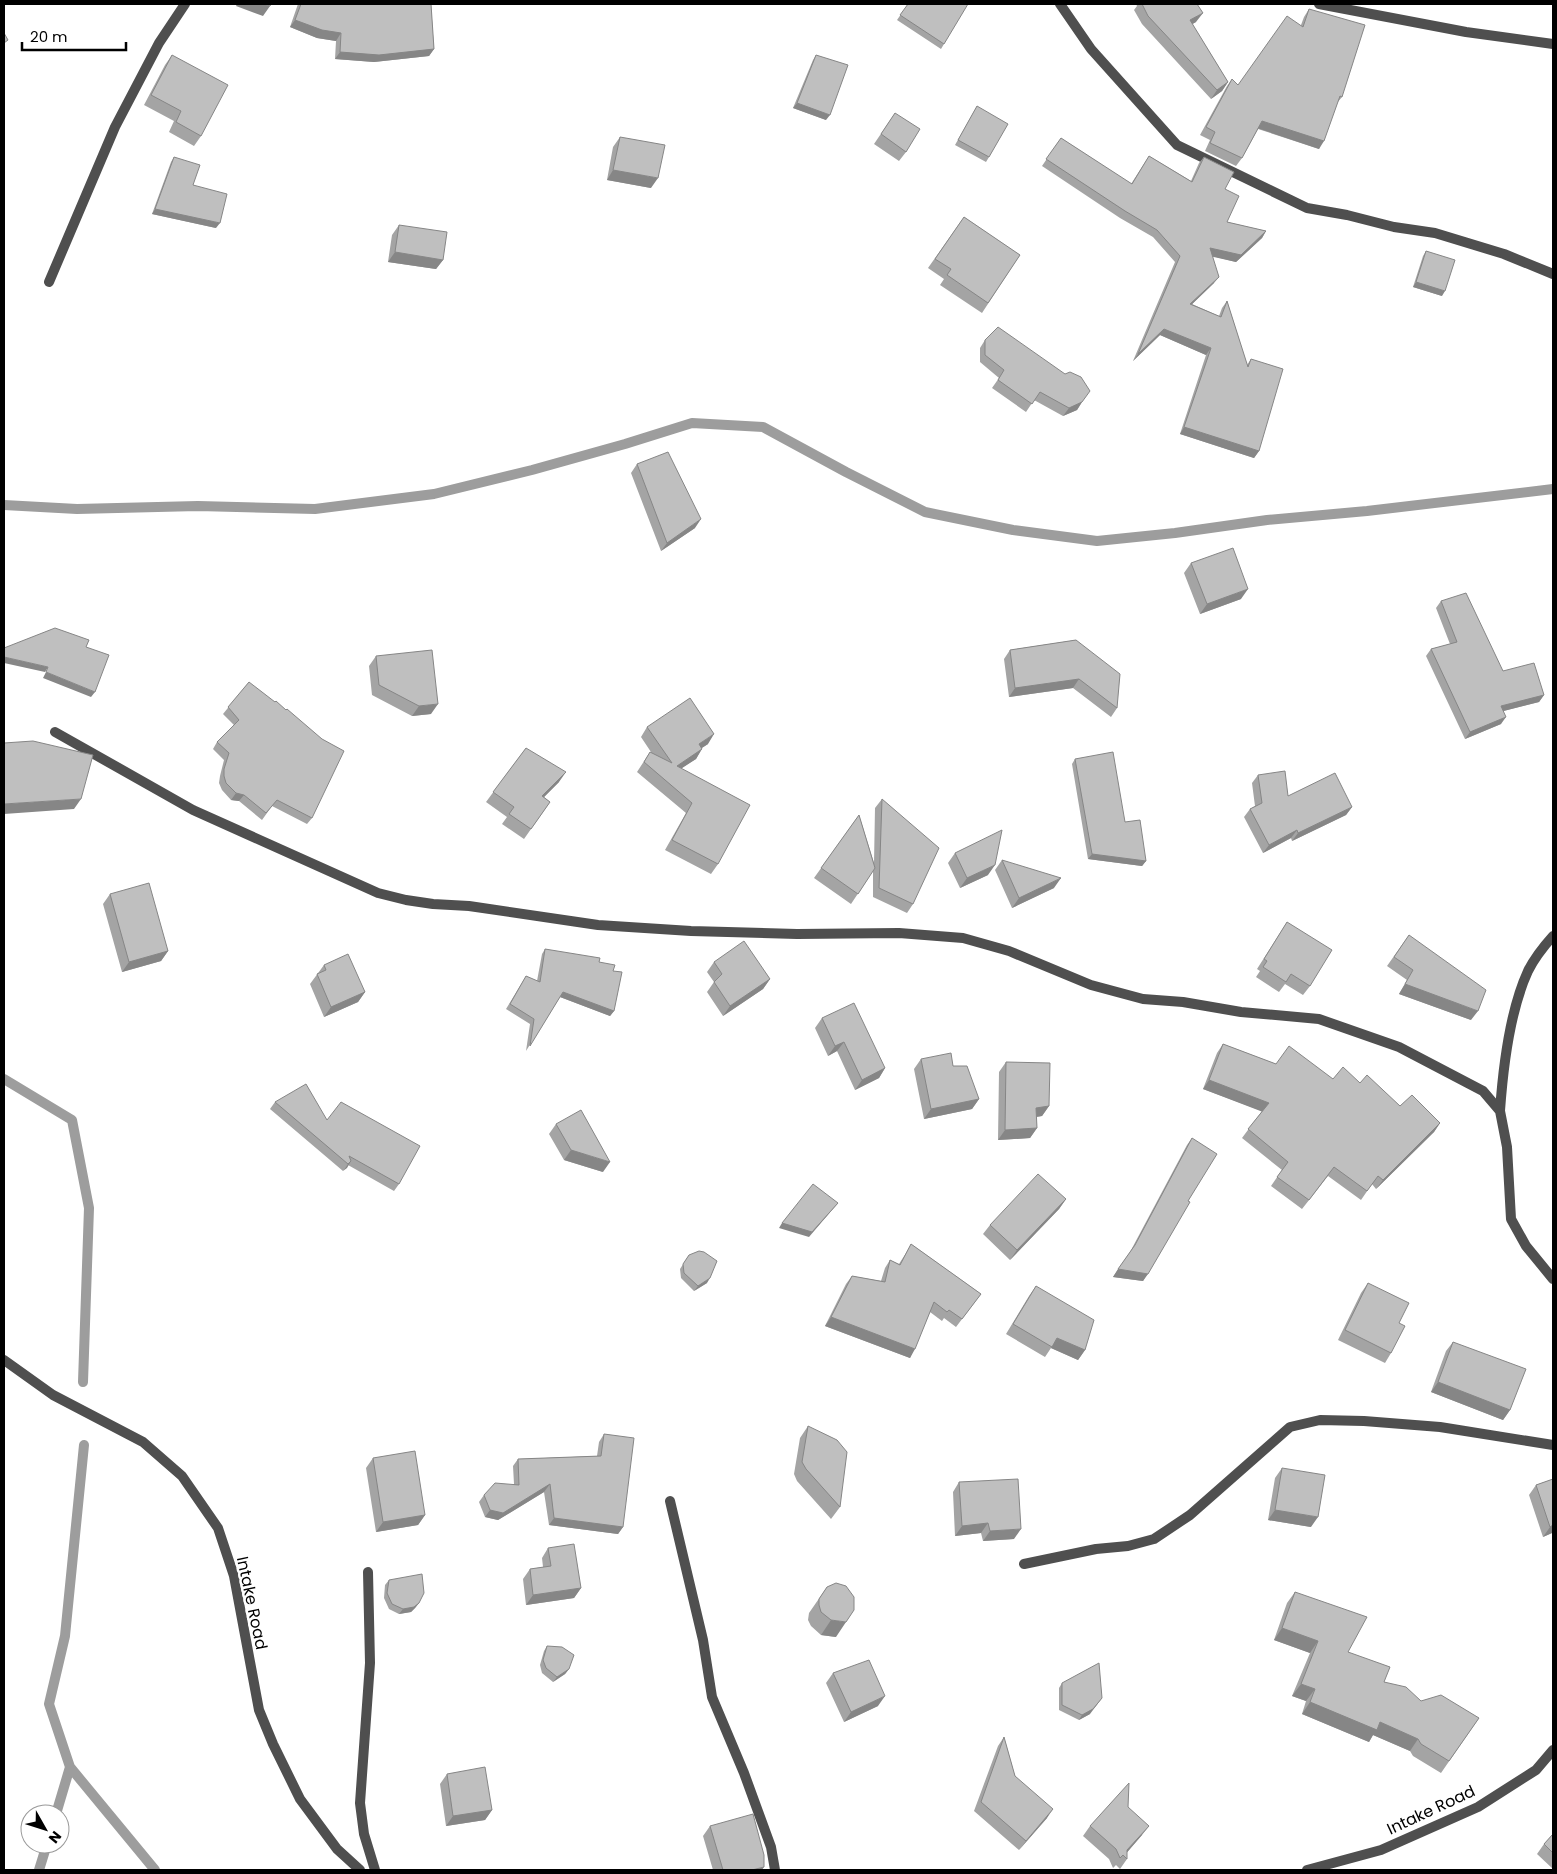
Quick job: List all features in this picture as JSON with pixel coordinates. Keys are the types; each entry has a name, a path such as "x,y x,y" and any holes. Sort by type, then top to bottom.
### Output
{"street":[{"path":"49,282 115,127 159,43 185,4"},
{"path":"1060,4 1091,49 1177,145 1306,208 1348,215 1394,227 1435,233 1504,254 1553,274"},
{"path":"1319,4 1466,32 1553,44"},
{"path":"55,732 193,810 378,893 416,902 469,906 598,925 788,934 899,933 963,938 1009,951 1091,985 1144,999 1183,1002 1241,1012 1319,1019 1399,1047 1483,1091 1500,1111"},
{"path":"1553,936 1529,970 1516,1006 1501,1087 1500,1111 1507,1147 1511,1219 1526,1246 1553,1279"},
{"name":"Intake Road","path":"4,1360 53,1395 143,1442 182,1476 218,1528 234,1576 259,1710 274,1744 300,1800 337,1849 360,1870"},
{"path":"1024,1564 1096,1549 1128,1546 1154,1539 1190,1516 1290,1427 1320,1420 1364,1421 1440,1427 1553,1445"},
{"path":"670,1501 702,1640 712,1696 744,1773 771,1846 775,1870"},
{"path":"368,1572 370,1663 360,1803 364,1834 375,1870"},
{"name":"Intake Road","path":"1307,1870 1381,1850 1478,1807 1536,1770 1553,1750"}],"building":[{"path":"301,4 431,4 434,49 379,55 340,52 341,33 322,30 295,20"},
{"path":"908,4 968,4 944,44 900,15"},
{"path":"1142,4 1197,4 1203,13 1190,20 1228,82 1217,90 1148,16"},
{"path":"1309,9 1365,25 1342,97 1340,96 1324,141 1262,121 1242,158 1210,143 1215,132 1206,127 1232,79 1238,85 1287,16 1303,27"},
{"path":"4,33 8,40 4,43"},
{"path":"172,55 228,85 201,136 176,122 181,111 151,95"},
{"path":"816,55 848,65 830,115 797,103"},
{"path":"977,106 1008,124 989,157 958,140"},
{"path":"895,113 920,129 906,152 881,134"},
{"path":"620,137 665,145 658,178 613,170"},
{"path":"1061,138 1132,184 1149,156 1192,182 1204,157 1234,172 1225,189 1239,196 1227,222 1266,231 1241,255 1210,248 1219,277 1190,304 1221,317 1227,301 1248,367 1251,359 1283,369 1259,451 1184,427 1211,348 1164,329 1138,354 1180,256 1157,230 1046,159"},
{"path":"174,157 200,165 193,185 227,194 220,223 155,209"},
{"path":"964,217 1020,255 988,303 947,275 951,269 935,259"},
{"path":"399,225 447,232 443,260 395,252"},
{"path":"1426,251 1455,260 1445,291 1416,282"},
{"path":"998,327 1065,374 1070,372 1081,377 1090,391 1082,402 1069,408 1040,392 1032,404 998,380 1004,370 985,355 985,340"},
{"path":"668,452 701,519 667,543 637,464"},
{"path":"1233,548 1248,589 1207,604 1191,563"},
{"path":"1466,593 1503,671 1534,663 1544,695 1501,706 1506,717 1470,732 1431,649 1457,642 1441,601"},
{"path":"55,628 89,640 86,647 109,655 95,692 46,672 48,667 4,657 4,648"},
{"path":"1076,640 1120,674 1117,708 1079,679 1015,688 1010,650"},
{"path":"432,650 438,704 419,706 379,685 376,656"},
{"path":"249,682 287,709 322,739 344,751 312,818 277,800 266,813 244,795 236,793 226,783 224,769 229,753 217,742 239,720 228,707"},
{"path":"690,698 714,734 699,744 702,749 677,766 750,805 718,864 672,840 692,803 644,762 650,752 672,763 647,727"},
{"path":"33,741 93,755 81,799 4,804 4,743"},
{"path":"526,748 566,772 542,796 550,802 531,829 509,814 514,807 493,792"},
{"path":"1113,752 1125,822 1140,820 1146,861 1092,854 1075,759"},
{"path":"1285,771 1288,796 1335,773 1352,807 1298,833 1297,830 1269,845 1250,809 1262,803 1258,775"},
{"path":"882,799 939,848 913,904 879,888"},
{"path":"859,815 875,868 858,894 821,868"},
{"path":"1002,830 995,865 967,878 955,853"},
{"path":"1002,860 1061,878 1019,898"},
{"path":"149,883 168,951 129,962 110,894"},
{"path":"1287,922 1332,950 1310,986 1291,974 1286,982 1263,967 1267,961 1264,959"},
{"path":"1409,935 1486,990 1478,1011 1405,984 1413,970 1394,957"},
{"path":"744,941 770,979 730,1006 714,982 722,974 714,962"},
{"path":"545,949 600,958 599,962 615,965 613,971 622,972 614,1011 563,992 530,1046 534,1019 510,1004 526,976 540,982"},
{"path":"348,954 365,992 331,1007 317,974 326,970 324,965"},
{"path":"854,1003 885,1068 862,1080 844,1042 835,1046 822,1018"},
{"path":"1223,1044 1276,1064 1289,1046 1333,1079 1343,1067 1360,1083 1367,1075 1400,1106 1412,1095 1440,1123 1383,1180 1378,1176 1367,1191 1334,1167 1309,1200 1277,1177 1288,1162 1248,1129 1269,1103 1209,1080"},
{"path":"951,1053 953,1066 967,1066 979,1099 931,1109 921,1059"},
{"path":"1006,1062 1050,1063 1049,1106 1036,1108 1037,1128 1005,1130"},
{"path":"306,1084 327,1120 341,1102 420,1146 399,1184 349,1156 351,1161 348,1164 275,1102"},
{"path":"581,1110 610,1162 571,1150 556,1124"},
{"path":"1192,1138 1217,1154 1188,1201 1190,1202 1148,1274 1118,1269 1135,1245"},
{"path":"1038,1174 1066,1199 1017,1250 990,1225"},
{"path":"813,1184 838,1203 812,1232 782,1223"},
{"path":"911,1244 981,1294 962,1319 949,1310 947,1312 934,1302 915,1349 831,1317 852,1276 885,1282 890,1260 900,1265"},
{"path":"699,1251 704,1252 717,1261 710,1278 698,1286 684,1273 683,1264 689,1255"},
{"path":"1368,1283 1409,1303 1399,1323 1405,1326 1391,1353 1345,1330"},
{"path":"1036,1286 1094,1320 1085,1350 1057,1338 1052,1347 1013,1324"},
{"path":"1453,1342 1526,1369 1510,1410 1438,1382"},
{"path":"808,1426 837,1440 847,1452 840,1507 802,1462"},
{"path":"604,1434 634,1438 623,1527 554,1518 550,1484 503,1513 490,1510 484,1495 495,1483 519,1485 518,1459 601,1456"},
{"path":"415,1451 425,1515 383,1522 373,1458"},
{"path":"1282,1468 1325,1475 1318,1517 1275,1510"},
{"path":"1018,1479 1021,1529 990,1531 988,1523 962,1526 959,1482"},
{"path":"1553,1479 1553,1525 1550,1527 1536,1485"},
{"path":"574,1544 581,1588 533,1595 530,1569 551,1566 548,1548"},
{"path":"422,1574 424,1593 419,1603 414,1607 403,1609 392,1604 387,1593 389,1580"},
{"path":"836,1583 846,1586 854,1597 854,1610 846,1622 831,1620 821,1612 819,1605 819,1599 827,1587"},
{"path":"1295,1592 1367,1617 1348,1652 1390,1667 1384,1682 1406,1687 1421,1701 1441,1695 1479,1718 1449,1761 1421,1744 1418,1739 1380,1722 1377,1730 1310,1702 1315,1689 1301,1684 1318,1641 1282,1628"},
{"path":"547,1646 562,1647 574,1655 569,1669 557,1677 546,1668 543,1660"},
{"path":"869,1660 885,1696 851,1712 833,1673"},
{"path":"1099,1663 1102,1698 1093,1709 1082,1715 1062,1705 1062,1683"},
{"path":"1004,1737 1015,1776 1053,1809 1026,1841 981,1802"},
{"path":"485,1767 492,1810 453,1816 447,1774"},
{"path":"1129,1783 1128,1807 1149,1826 1127,1850 1127,1859 1123,1855 1120,1858 1116,1849 1090,1826"},
{"path":"753,1814 764,1855 764,1867 752,1870 723,1870 710,1826"},
{"path":"1553,1834 1553,1853 1544,1844"}],"waterway":[{"path":"4,505 77,509 198,506 315,509 434,494 532,470 692,423 763,427 925,512 1013,530 1097,541 1175,533 1267,520 1367,511 1553,489"},
{"path":"4,1079 72,1120 89,1208 83,1382"},
{"path":"59,1804 70,1767 49,1704 65,1636 84,1445"},
{"path":"70,1767 155,1870"},
{"path":"39,1870 44,1854"}]}
